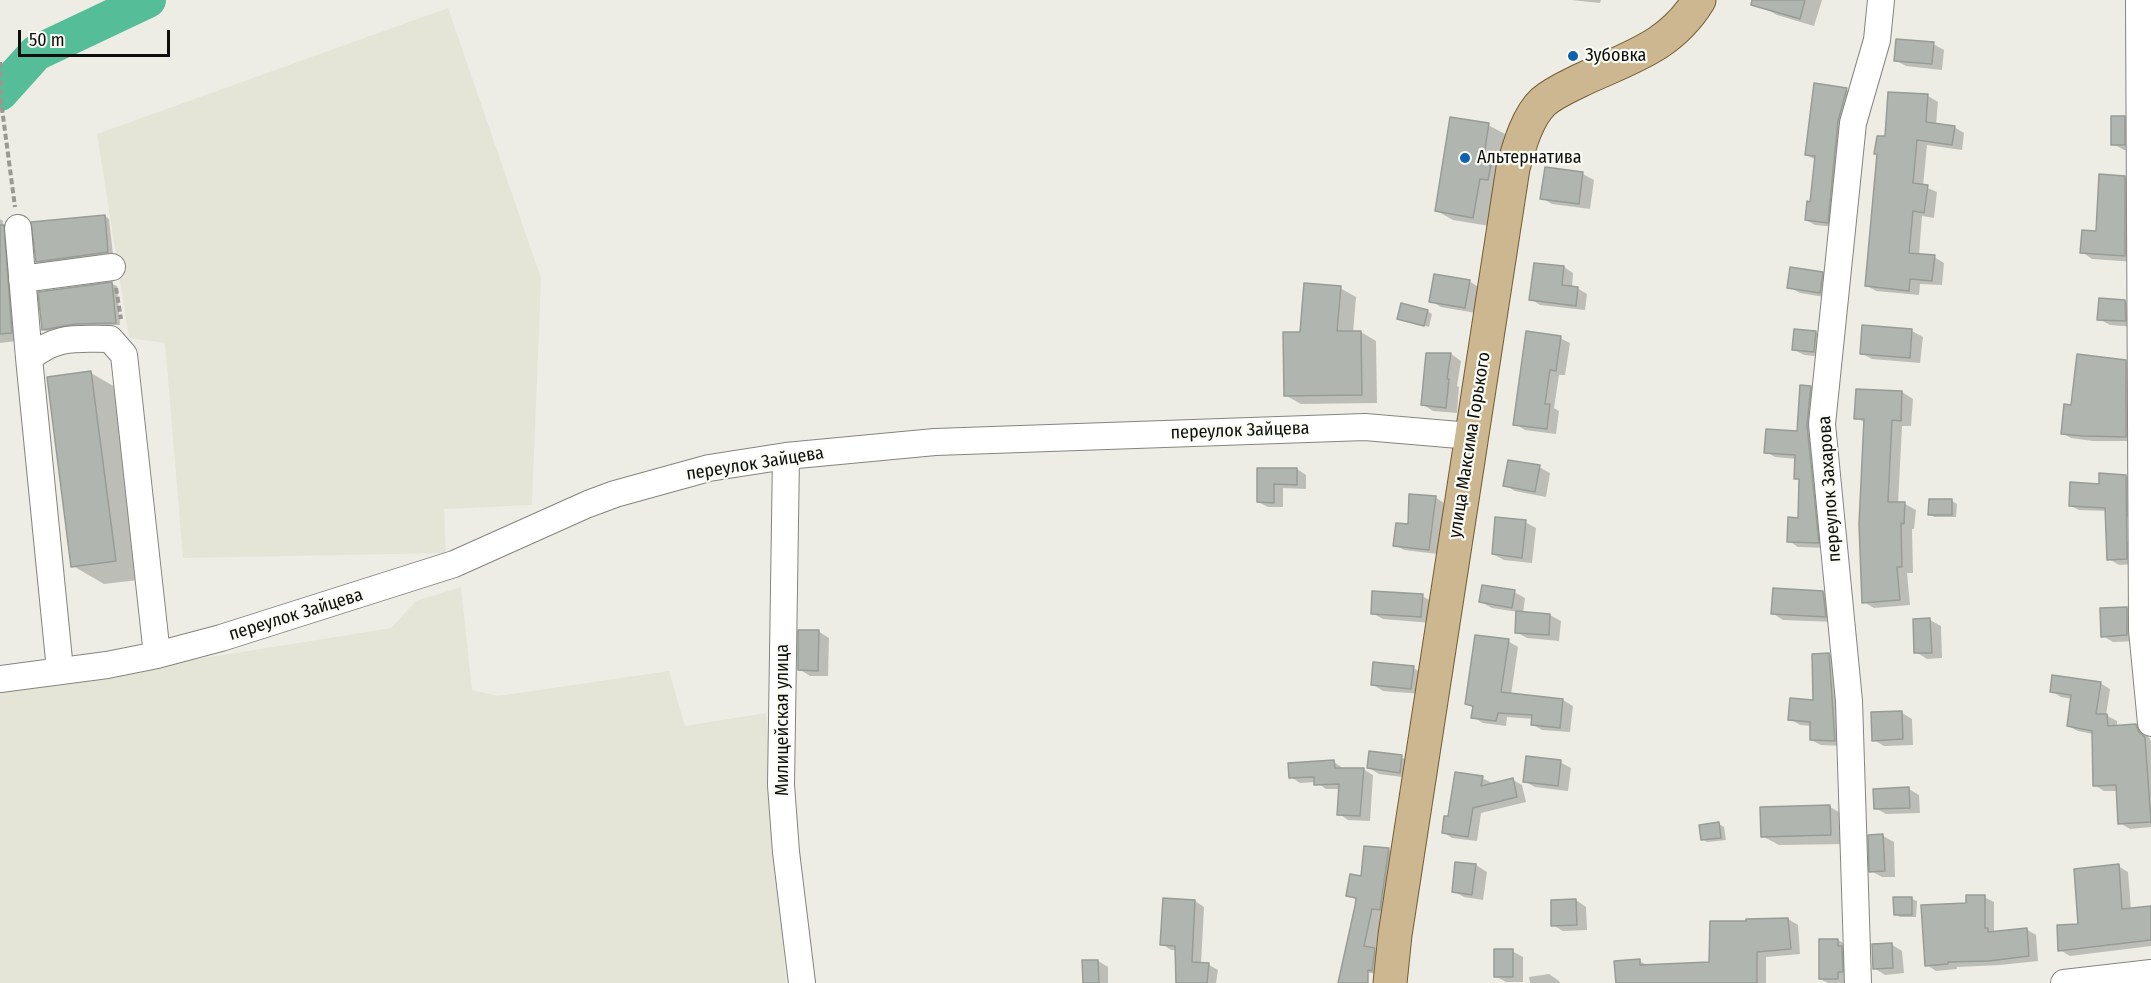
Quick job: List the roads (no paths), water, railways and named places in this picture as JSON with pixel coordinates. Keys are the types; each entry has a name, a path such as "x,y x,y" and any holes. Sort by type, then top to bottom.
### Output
{"main road":[{"name":"улица Максима Горького","path":"1390,983 1395,935 1470,436 1513,168 1526,128 1542,103 1564,89 1658,44 1677,29 1699,0"}],"street":[{"name":"переулок Захарова","path":"1858,983 1849,701 1822,424 1853,123 1877,40 1881,0"},
{"path":"2139,0 2142,630 2151,723"},
{"path":"18,228 60,670"},
{"path":"22,279 112,267"},
{"path":"29,358 42,348 64,339 110,339 124,355 157,655"},
{"name":"переулок Зайцева","path":"0,679 107,665 221,638 454,564 588,504 615,494 709,468 786,456 935,442 1365,427 1470,436"},
{"name":"Милицейская улица","path":"786,456 782,785 802,983"},
{"path":"2064,983 2151,973"}],"waterway":[{"path":"0,93 36,53 148,0"}],"place":[{"name":"Зубовка","path":"1573,56"},
{"name":"Альтернатива","path":"1465,158"}]}
